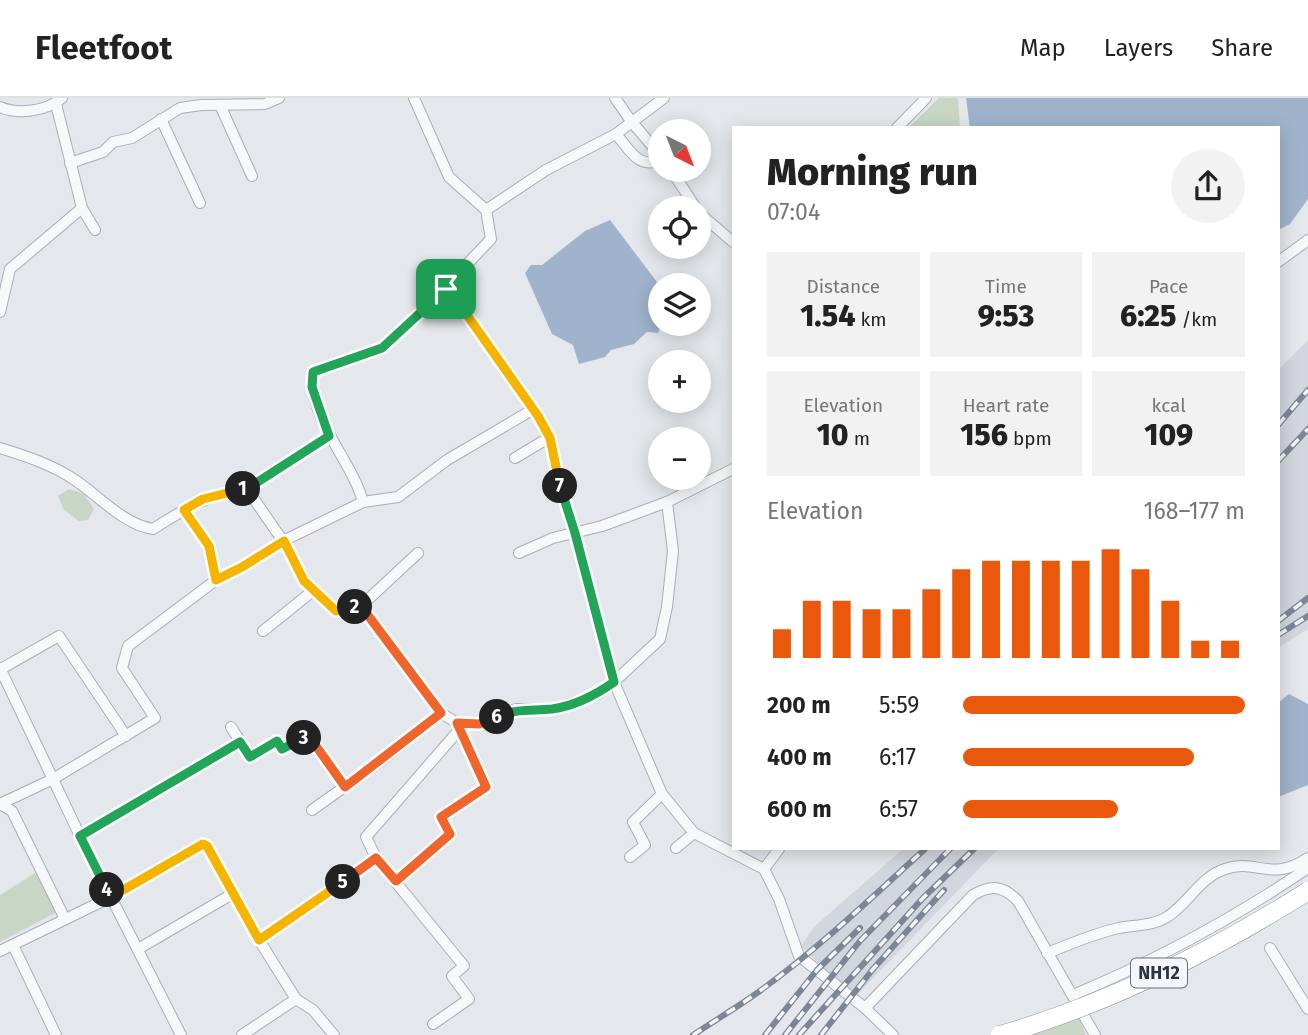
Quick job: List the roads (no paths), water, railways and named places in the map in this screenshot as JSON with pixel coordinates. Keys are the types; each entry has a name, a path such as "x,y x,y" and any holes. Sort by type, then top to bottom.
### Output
{"highway":[{"name":"NH12","path":"1000,1035 1127,988 1254,925 1308,891"}],"street":[{"path":"69,163 103,152 113,142 132,138 180,108 265,104 279,98"},
{"path":"363,502 359,487 329,436 312,387 313,372 382,348 446,289 491,239 486,210 449,177 414,98"},
{"path":"614,98 648,141"},
{"path":"486,210 546,170 616,134 664,98"},
{"path":"899,126 926,98"},
{"path":"0,107 18,113 54,100 82,208 95,230"},
{"path":"220,105 252,176"},
{"path":"160,119 200,203"},
{"path":"616,134 640,162 648,164"},
{"path":"0,313 10,269 82,208"},
{"path":"711,222 732,241"},
{"path":"1280,261 1308,240"},
{"path":"446,289 455,298 550,438 559,483 575,533 614,682 663,794 694,833 764,869 779,899 799,956 865,1008 894,1035"},
{"path":"65,919 12,811 0,804 53,779 155,718 122,668 128,646 216,580 284,541 363,502 398,497 447,460 532,410"},
{"path":"0,448 27,456 74,479 137,526 153,529 203,499 247,489 329,436"},
{"path":"515,458 550,438"},
{"path":"519,553 553,538 602,526 667,502 732,470"},
{"path":"247,489 284,541 304,581 336,611 361,606 418,553"},
{"path":"433,1024 469,999 452,976 464,966 376,858 366,837 458,726 479,724 516,709 555,709 598,694 660,639 667,607 673,551 667,502"},
{"path":"184,510 209,546 216,580"},
{"path":"263,631 314,590"},
{"path":"361,606 441,713 458,726 486,787 441,817 450,834 396,881"},
{"path":"126,736 59,636 0,668 80,836 181,1035"},
{"path":"312,810 441,713"},
{"path":"231,727 250,757 277,741 282,749 309,736 345,787"},
{"path":"80,836 240,742"},
{"path":"630,857 645,845 633,822 663,794"},
{"path":"676,848 694,833"},
{"path":"0,951 111,897 203,844 207,846 259,940 296,999 313,1010 334,1035"},
{"path":"764,869 778,850"},
{"path":"259,940 376,858"},
{"path":"1047,953 1118,928 1166,918 1206,880 1228,868 1248,867 1280,871 1308,858"},
{"path":"1073,995 1149,961 1244,909 1308,868"},
{"path":"865,1008 974,894 984,888 996,887 1007,890 1018,901 1095,1035"},
{"path":"138,949 234,893"},
{"path":"13,945 56,1035"},
{"path":"1270,948 1308,1009"},
{"path":"242,1035 296,999"}],"water":[{"path":"966,98 1308,98 1308,199 1290,224 1280,229 1280,126 970,126"},
{"path":"610,220 650,273 648,273 648,332 634,344 611,350 605,357 579,364 573,345 552,334 525,273 531,265 542,265 585,231"},
{"path":"1289,694 1308,704 1308,785 1280,796 1280,701"}],"railway":[{"path":"1280,423 1308,390"},
{"path":"1280,459 1308,429"},
{"path":"1280,619 1308,598"},
{"path":"1280,634 1308,616"},
{"path":"693,1035 757,993 801,959 924,850"},
{"path":"785,1035 860,941 949,850"},
{"path":"799,1035 923,898 973,850"},
{"path":"821,1035 873,969 944,890"},
{"path":"765,1035 817,970 860,928"}]}
